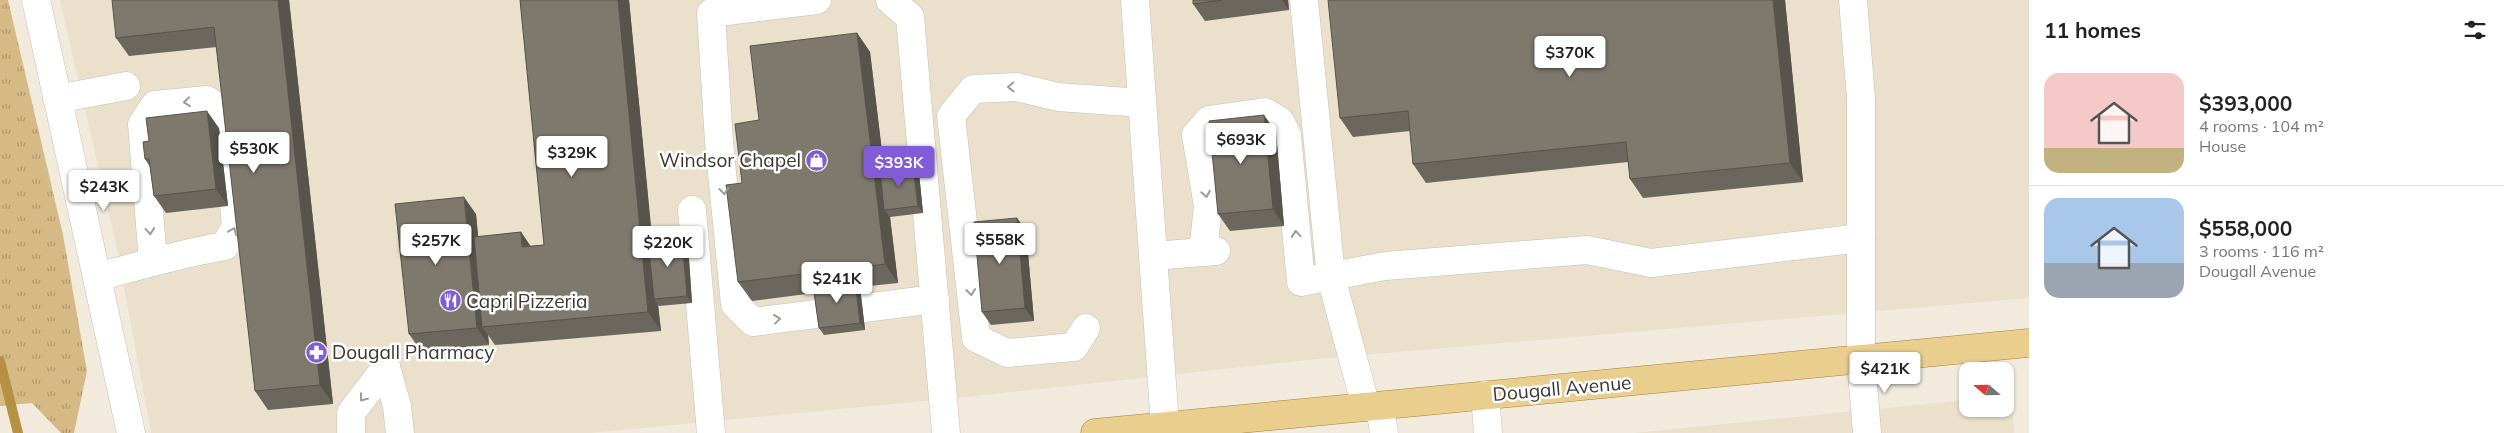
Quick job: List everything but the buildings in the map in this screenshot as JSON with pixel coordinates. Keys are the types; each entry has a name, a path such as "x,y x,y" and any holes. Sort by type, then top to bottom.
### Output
{"main road":[{"name":"Dougall Avenue","path":"1096,433 1181,428 1374,406 2029,342"}],"street":[{"path":"36,0 131,433"},
{"path":"817,0 711,13 719,142 735,304 753,322 935,299"},
{"path":"890,0 910,17 946,433"},
{"path":"1136,0 1153,256 1181,428"},
{"path":"1304,0 1331,277 1384,433"},
{"path":"1853,0 1861,99 1861,359 1867,433"},
{"path":"57,99 126,86"},
{"path":"1086,328 1074,347 1007,353 976,338 951,116 973,89 1017,86 1058,97 1142,103"},
{"path":"97,277 153,262 194,251 225,246 236,226 226,114 207,100 155,105 142,124 153,262"},
{"path":"1153,256 1210,252 1208,206 1196,136 1209,120 1265,112 1280,121 1287,135 1301,282 1385,266 1587,250 1651,262 1861,238"},
{"path":"692,210 711,433"},
{"path":"351,433 351,413 386,367 397,406 400,433"},
{"path":"1485,395 1488,433"}],"shaded area":[{"path":"60,0 2029,0 2029,298 1317,359 965,397 590,433 151,433 117,249"},
{"path":"1959,401 1959,418 2013,418 2014,433 1635,433"}],"green space":[{"path":"0,0 8,0 63,235 87,371 74,433 61,433 32,403 0,406"}],"waterway":[{"path":"0,361 18,433"}],"place":[{"name":"Windsor Chapel","path":"817,160"},
{"name":"Capri Pizzeria","path":"450,301"},
{"name":"Dougall Pharmacy","path":"316,352"}]}
